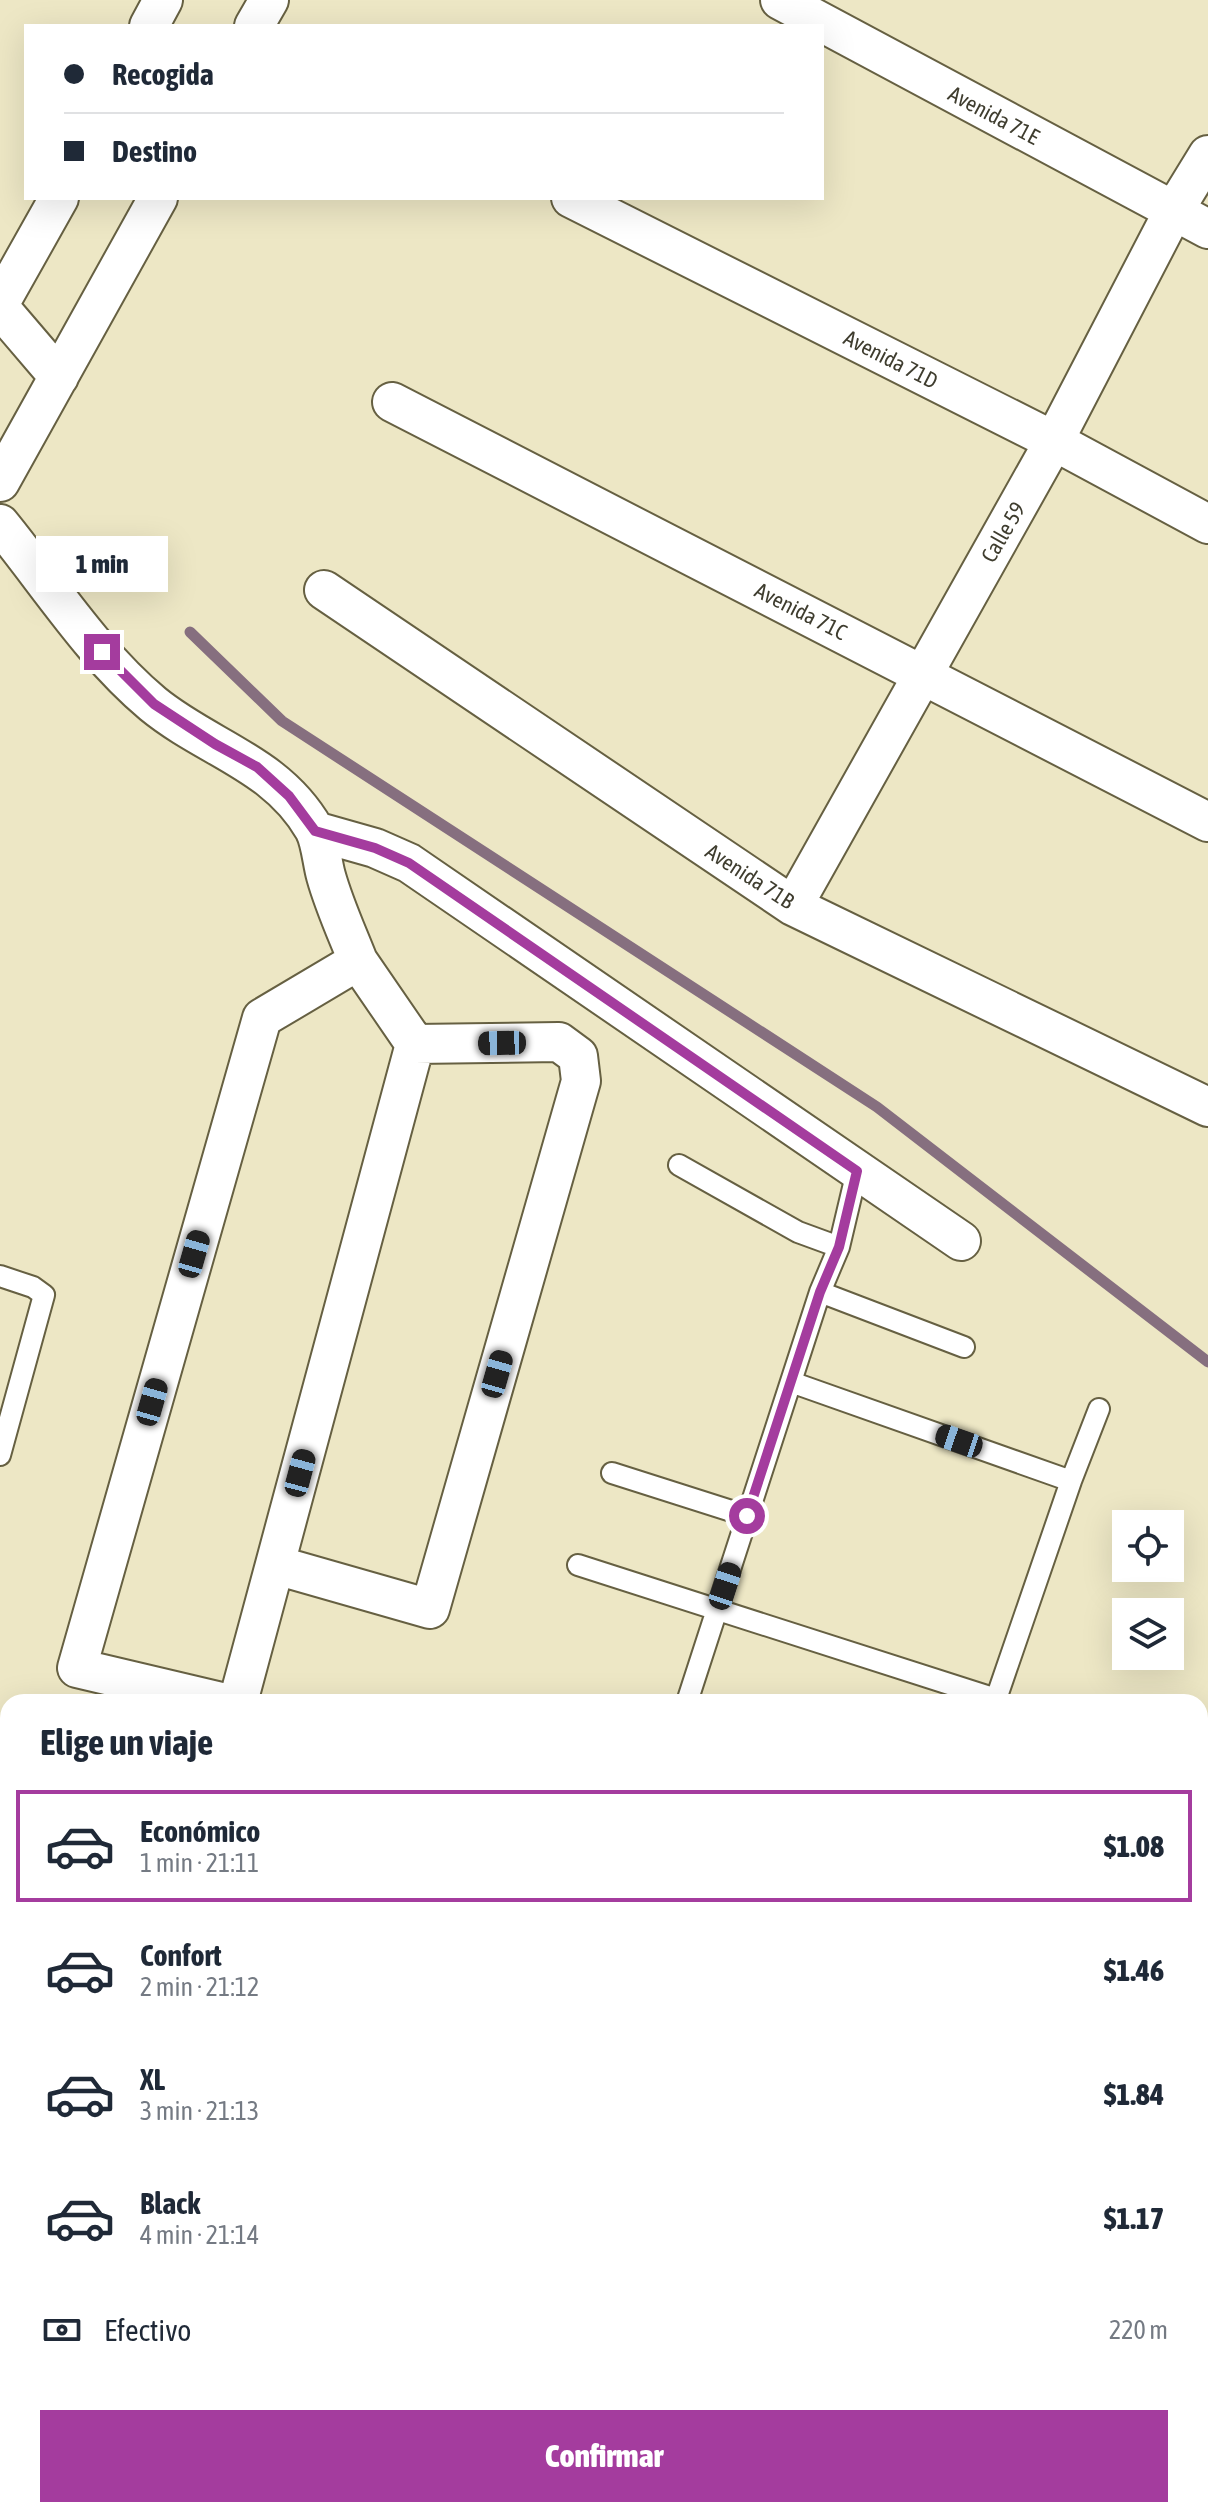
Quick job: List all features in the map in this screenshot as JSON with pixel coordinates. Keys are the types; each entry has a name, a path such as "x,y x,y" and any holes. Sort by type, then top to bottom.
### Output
{"street":[{"path":"150,24 163,0"},
{"path":"255,24 269,0"},
{"name":"Avenida 71E","path":"780,0 1208,229"},
{"name":"Calle 59","path":"793,906 1054,441 1173,212 1208,155"},
{"path":"58,200 0,306 59,377"},
{"path":"0,482 157,200"},
{"name":"Avenida 71D","path":"575,200 1054,441 1208,524"},
{"name":"Avenida 71C","path":"392,402 1208,822"},
{"path":"0,524 102,652 154,704 257,767 289,796 315,831 326,878 358,961 415,1044 240,1694"},
{"name":"Avenida 71B","path":"324,590 793,906 1208,1107"},
{"path":"315,831 375,848 409,863 961,1241"},
{"path":"187,1694 77,1668 262,1018 358,961"},
{"path":"276,1565 430,1609 581,1081 578,1056 559,1042 415,1044"}],"lane":[{"path":"679,1165 798,1232 839,1247"},
{"path":"690,1694 820,1292 839,1247 857,1171"},
{"path":"0,1276 33,1287 44,1295 0,1455"},
{"path":"820,1292 964,1347"},
{"path":"791,1382 1071,1481"},
{"path":"998,1694 1071,1481 1099,1409"},
{"path":"612,1473 747,1516"},
{"path":"578,1565 975,1694"}],"waterway":[{"path":"190,632 282,721 877,1107 1208,1362"}],"route":[{"path":"102,652 154,704 257,767 289,796 315,831 375,848 409,863 857,1171 839,1247 820,1292 747,1516"}]}
